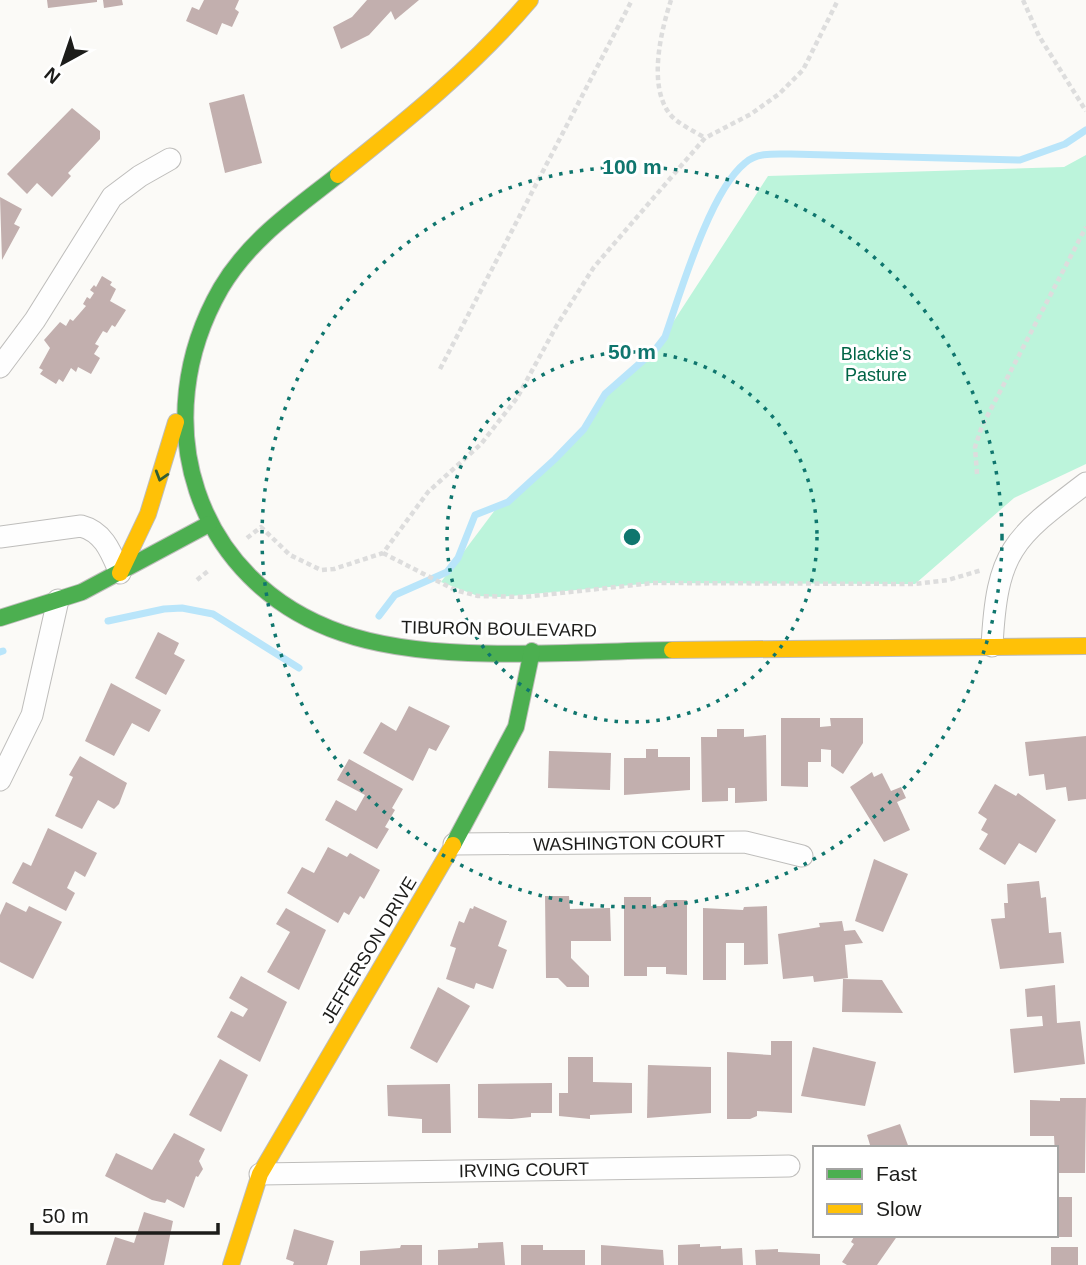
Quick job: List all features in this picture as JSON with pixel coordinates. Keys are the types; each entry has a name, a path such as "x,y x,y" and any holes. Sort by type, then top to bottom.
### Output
{"main road":[{"name":"TIBURON BOULEVARD","path":"530,0 497,38 440,94 278,220 239,259 213,299 203,320 186,387 184,446 194,493 209,524 229,554 260,588 321,626 364,640 408,648 532,652 1086,646"},
{"path":"120,573 148,514 186,387"},
{"path":"0,618 58,600 120,573 209,524"},
{"name":"JEFFERSON DRIVE","path":"231,1265 260,1174 454,844 516,727 532,652"}],"street":[{"path":"0,367 35,320 112,197 140,176 170,159"},
{"path":"992,646 995,591 1005,563 1026,532 1086,483"},
{"path":"0,537 81,526 92,529 102,538 120,573"},
{"path":"0,780 32,715 58,600"},
{"name":"WASHINGTON COURT","path":"454,844 745,842 802,856"},
{"name":"IRVING COURT","path":"260,1174 789,1166"}],"path":[{"path":"440,369 632,0"},
{"path":"671,0 660,54 662,95 670,115 705,138"},
{"path":"261,527 290,555 321,570 334,569 383,553 428,492 488,435 517,398 556,326 594,267 705,138 751,114 779,94 803,70 838,0"},
{"path":"1023,0 1039,36 1086,110"},
{"path":"977,474 975,447 982,426 1086,227"},
{"path":"383,553 455,590 478,596 512,597 653,583 915,584 948,580 1005,563"}],"green space":[{"name":"Blackie's Pasture","path":"1086,155 1086,464 1014,498 915,584 653,583 499,597 478,596 441,582 498,506 508,502 584,429 605,394 655,350 768,176 1064,167"}],"building":[{"path":"47,0 97,0 97,2 48,8"},
{"path":"103,0 122,0 123,5 104,8"},
{"path":"204,0 239,0 235,9 239,12 232,27 222,23 217,35 186,21 192,7 199,10"},
{"path":"367,0 419,0 395,20 391,11 369,35 341,49 333,27 352,17"},
{"path":"244,94 262,163 225,173 209,103"},
{"path":"72,108 100,131 100,139 68,173 71,176 52,197 37,183 27,194 7,174"},
{"path":"0,197 22,209 14,224 20,227 2,260"},
{"path":"102,276 112,282 110,285 116,289 110,301 126,310 115,327 112,325 107,333 103,331 95,344 99,346 94,354 100,358 91,374 78,367 76,372 71,368 63,382 59,379 56,384 40,374 43,370 39,368 50,348 44,340 60,322 66,326 70,319 73,321 86,306 83,304 87,297 90,299 94,293 90,290 94,285 96,287"},
{"path":"158,632 179,643 174,654 185,660 166,695 135,678"},
{"path":"111,683 161,710 149,732 132,723 114,756 85,741"},
{"path":"409,706 450,726 436,751 429,748 413,781 363,753 381,722 396,731"},
{"path":"781,718 820,718 820,727 831,726 830,718 863,718 863,743 843,774 831,766 831,750 821,749 821,762 808,762 808,787 781,786"},
{"path":"717,729 744,729 744,737 766,735 767,801 735,803 735,788 728,788 728,801 702,802 701,737 717,737"},
{"path":"1086,736 1086,799 1068,801 1066,787 1046,790 1044,774 1029,776 1025,742"},
{"path":"646,749 658,749 658,757 690,757 690,790 624,795 624,758 646,758"},
{"path":"549,751 611,753 610,790 548,788"},
{"path":"80,756 127,783 119,804 114,809 98,800 82,829 55,816 73,777 69,775"},
{"path":"349,759 403,789 385,827 389,829 377,849 325,820 336,800 356,811 365,795 337,780"},
{"path":"872,772 874,777 882,773 891,791 901,787 906,798 897,802 910,830 884,842 850,787"},
{"path":"995,784 1016,796 1018,793 1056,820 1036,853 1019,843 1005,865 979,849 988,834 981,830 987,819 978,813"},
{"path":"48,828 97,853 85,877 75,871 67,888 75,893 66,911 12,883 23,862 31,866"},
{"path":"328,847 347,857 350,853 380,870 364,899 360,896 349,915 344,912 338,923 287,893 302,867 314,873"},
{"path":"874,859 908,874 883,932 855,921"},
{"path":"1039,881 1041,898 1046,897 1049,933 1061,932 1064,963 1000,969 991,919 1005,918 1004,903 1008,903 1007,884"},
{"path":"545,896 569,896 570,909 610,908 611,941 571,941 571,958 589,976 589,987 567,987 558,978 546,978"},
{"path":"624,897 651,897 651,906 661,906 666,900 687,900 687,975 666,974 666,967 647,967 647,976 624,976"},
{"path":"6,902 26,912 29,906 62,922 33,979 0,962 0,915"},
{"path":"474,906 507,921 498,946 507,950 493,989 476,983 474,989 446,979 456,948 450,946 459,921 464,923 470,908 473,909"},
{"path":"767,906 768,964 744,965 744,943 726,943 726,980 703,980 703,908 743,910 744,907"},
{"path":"286,908 326,930 299,990 267,972 290,932 276,924"},
{"path":"842,921 844,931 855,930 863,943 845,945 848,978 814,982 813,976 783,979 778,934 820,927 819,923"},
{"path":"241,976 287,1002 260,1062 217,1037 231,1011 243,1017 248,1009 229,998"},
{"path":"843,979 882,980 903,1013 842,1012"},
{"path":"1055,985 1057,1023 1080,1021 1085,1064 1014,1073 1010,1029 1043,1026 1042,1016 1027,1017 1025,989"},
{"path":"438,987 470,1006 437,1063 410,1048"},
{"path":"771,1041 792,1041 792,1113 757,1111 757,1116 750,1119 727,1119 727,1052 771,1055"},
{"path":"813,1047 876,1062 865,1106 801,1096"},
{"path":"568,1057 593,1057 593,1082 632,1083 632,1113 590,1115 590,1119 559,1116 559,1093 568,1093"},
{"path":"220,1059 248,1075 221,1132 189,1115"},
{"path":"648,1065 711,1067 711,1113 647,1118"},
{"path":"552,1083 552,1113 531,1113 531,1117 512,1119 478,1118 478,1084"},
{"path":"450,1084 451,1133 422,1133 422,1119 388,1116 387,1085"},
{"path":"1060,1098 1086,1098 1085,1173 1058,1173 1058,1146 1055,1146 1054,1136 1030,1136 1030,1100 1060,1101"},
{"path":"900,1124 908,1146 870,1146 867,1135"},
{"path":"174,1133 205,1149 199,1161 203,1169 198,1177 196,1176 184,1208 167,1199 165,1203 152,1200 105,1176 116,1153 152,1170"},
{"path":"1058,1197 1072,1197 1072,1237 1058,1237"},
{"path":"144,1212 173,1221 164,1265 106,1265 115,1237 134,1243"},
{"path":"294,1229 334,1241 327,1265 293,1265 294,1262 286,1259"},
{"path":"854,1237 897,1237 877,1265 847,1265 842,1262 854,1244 851,1242"},
{"path":"503,1242 505,1265 438,1265 438,1250 478,1248 478,1243"},
{"path":"700,1244 700,1247 721,1246 721,1249 742,1248 743,1265 678,1265 678,1245"},
{"path":"401,1245 422,1245 422,1265 360,1265 360,1251 400,1248"},
{"path":"521,1245 543,1245 543,1250 585,1250 585,1265 521,1265"},
{"path":"601,1245 663,1250 664,1265 601,1265"},
{"path":"1051,1247 1078,1247 1078,1265 1051,1265"},
{"path":"778,1249 778,1252 820,1254 820,1265 756,1265 755,1250"}],"waterway":[{"path":"379,616 395,595 447,572 458,558 475,515 508,502 555,459 584,429 605,394 655,350 665,337 708,219 732,177 750,159 779,154 1020,160 1065,144 1086,130"},
{"path":"108,621 164,609 182,608 213,614 299,668"}],"traffic: fast":[{"path":"338,175 274,226 245,254 221,288 198,339 187,390 187,442 197,491 218,536 250,576 291,609 342,633 378,643 461,653 672,650"},
{"path":"0,618 82,592 209,524"},
{"path":"453,845 516,727 532,651"}],"traffic: slow":[{"path":"338,175 462,70 530,0"},
{"path":"120,573 148,514 176,422"},
{"path":"672,650 1086,646"},
{"path":"231,1265 260,1174 453,845"}]}
